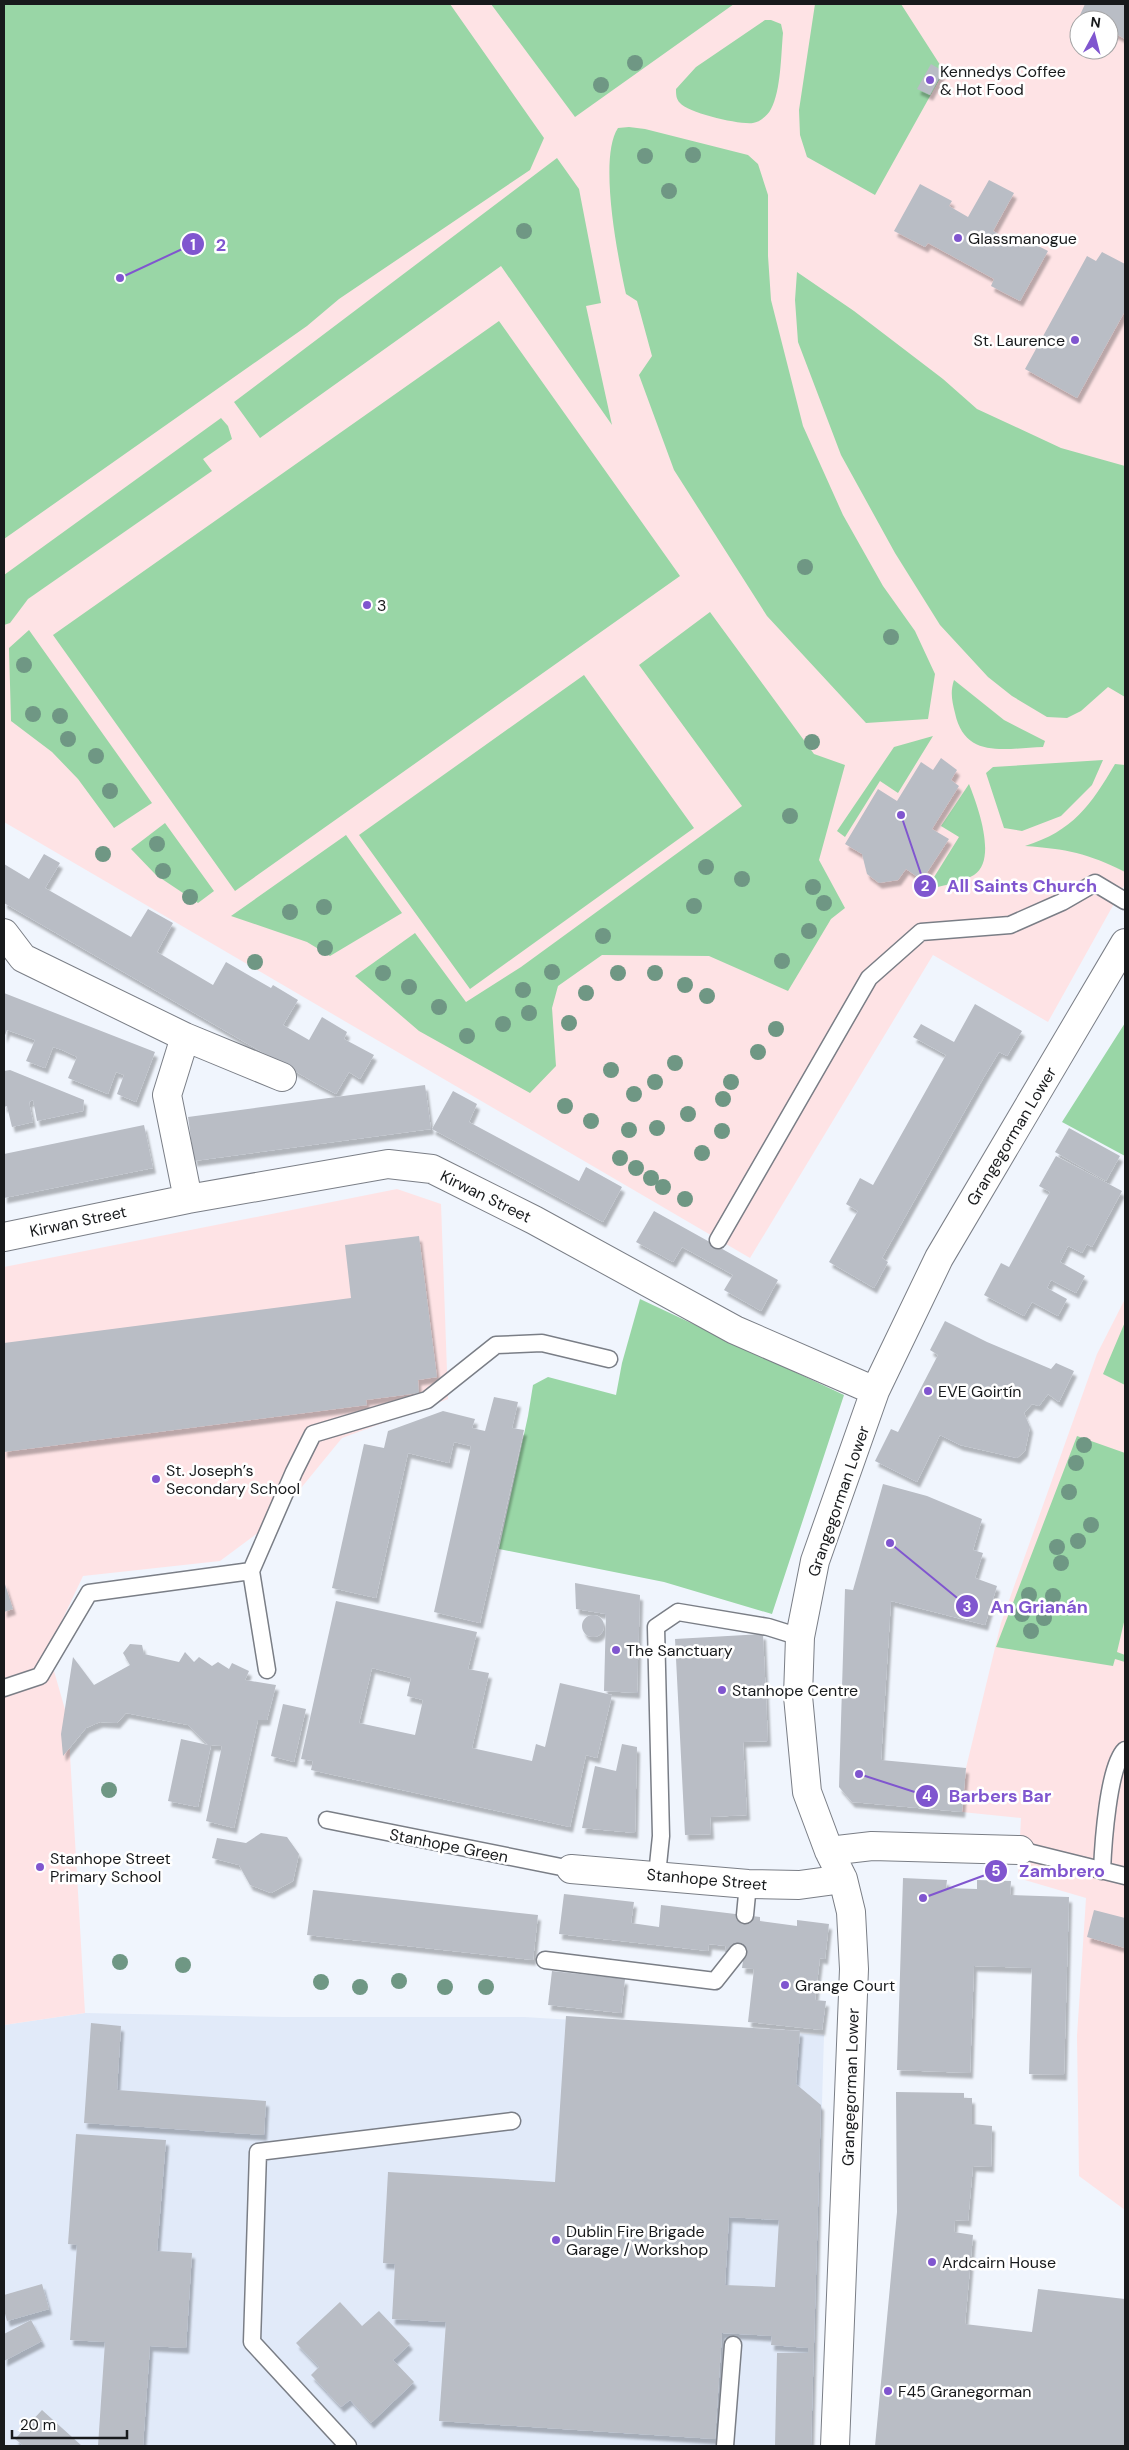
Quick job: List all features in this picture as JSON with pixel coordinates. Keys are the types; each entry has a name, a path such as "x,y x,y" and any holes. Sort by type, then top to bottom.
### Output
{"street":[{"path":"4,933 13,959 185,1037 282,1077"},
{"name":"Grangegorman Lower","path":"835,2446 854,1969 851,1912 843,1879 829,1851 807,1792 798,1696 800,1637 815,1561 875,1391 939,1258 1125,943"},
{"path":"185,1037 167,1095 188,1199"},
{"name":"Kirwan Street","path":"4,1237 188,1199 388,1164 432,1169 534,1220 735,1330 875,1391"},
{"path":"829,1851 872,1846 1020,1850"},
{"name":"Stanhope Street","path":"571,1869 748,1884 799,1885 843,1879"}],"lane":[{"path":"718,1240 869,978 921,932 1010,925 1062,902 1095,883 1125,901"},
{"path":"267,1670 250,1571 313,1434 427,1400 496,1345 542,1343 609,1359"},
{"path":"4,1688 40,1676 89,1593 250,1571"},
{"path":"657,1875 661,1836 656,1627 678,1612 768,1627 800,1637"},
{"path":"1102,1870 1105,1826 1115,1774 1125,1750"},
{"name":"Stanhope Green","path":"327,1820 571,1869"},
{"path":"1020,1850 1125,1876"},
{"path":"745,1915 748,1884"},
{"path":"545,1960 714,1981 738,1952"},
{"path":"348,2446 252,2342 258,2152 512,2121"},
{"path":"724,2446 733,2345"}],"shaded area":[{"path":"4,4 1125,4 1125,884 1048,1022 933,955 750,1258 4,822"},
{"name":"St. Joseph’s Secondary School","path":"397,1189 441,1204 448,1399 342,1438 274,1521 220,1561 83,1576 48,1650 68,1720 85,2013 4,2025 4,1267"},
{"path":"1125,1299 1125,2210 1079,2176 1077,2036 1086,1898 1018,1878 1021,1818 962,1812 966,1768 1001,1623 1097,1354"},
{"path":"85,2013 283,2017 524,2017 824,2035 812,2446 4,2446 4,2025"}],"green space":[{"path":"4,4 450,4 544,138 530,170 339,299 307,326 4,539"},
{"path":"491,4 734,4 575,117"},
{"path":"815,4 901,4 944,71 875,195 807,157 800,135 799,110"},
{"path":"765,20 781,24 783,33 777,92 771,109 766,116 753,123 737,122 693,111 680,103 676,95 676,89 696,67"},
{"path":"618,128 645,129 748,155 758,164 768,195 768,256 771,300 803,426 843,515 883,586 915,631 935,674 928,719 866,723 767,616 674,470 639,375 652,356 637,301 626,294 615,234 610,184 612,142"},
{"path":"557,158 579,189 601,303 586,306 612,425 501,266 260,438 234,402"},
{"path":"797,272 854,311 943,379 977,409 1061,448 1125,466 1125,697 1108,687 1081,711 1067,718 1047,717 1012,696 988,677 940,625 895,553 841,455 798,342 795,300"},
{"name":"3","path":"499,321 680,576 235,891 53,635"},
{"path":"221,418 228,426 232,439 203,459 212,471 28,599 10,623 4,625 4,575"},
{"path":"710,612 814,754 845,765 819,860 845,908 831,919 788,991 709,956 602,955 558,986 552,1008 556,1066 530,1093 419,1031 355,976 415,933 466,1002 521,967 742,806 639,665"},
{"path":"29,630 152,803 114,828 78,779 52,752 11,721 9,648"},
{"path":"584,675 694,828 470,989 359,835"},
{"path":"954,680 1004,720 1045,741 1043,747 1002,749 977,745 960,728 952,700"},
{"path":"933,736 898,793 880,781 845,837 837,831 894,747"},
{"path":"1103,760 1092,785 1061,816 1022,831 1004,828 986,773 993,767"},
{"path":"1115,764 1125,765 1125,872 1088,856 1025,846 1056,833 1079,815 1098,792"},
{"path":"969,784 984,831 985,845 981,868 974,875 963,880 926,890 959,837 941,826"},
{"path":"165,823 214,891 198,903 156,875 131,849"},
{"path":"346,835 402,913 330,956 307,942 231,916"},
{"path":"1125,1023 1125,1156 1062,1122"},
{"path":"640,1299 844,1395 772,1614 664,1582 499,1549 533,1385 548,1377 616,1395 622,1363"},
{"path":"1125,1322 1125,1385 1103,1374"},
{"path":"1077,1436 1125,1453 1125,1618 1117,1652 1125,1655 1125,1662 1115,1659 1113,1666 996,1647"}],"building":[{"path":"1085,4 1125,4 1125,39 1119,36 1119,10 1082,10"},
{"name":"Kennedys Coffee & Hot Food","path":"931,64 943,71 930,95 917,89"},
{"name":"Glassmanogue","path":"989,180 1014,193 993,231 1013,242 1017,235 1048,251 1020,301 991,286 994,279 928,243 925,247 894,231 920,184 952,201 949,206 968,217"},
{"name":"St. Laurence","path":"1102,252 1125,264 1125,311 1077,398 1025,369 1087,256 1096,261"},
{"path":"941,758 957,770 951,780 959,786 932,829 949,839 922,880 906,869 898,880 879,883 867,874 862,854 845,844 878,789 897,801 921,762 933,770"},
{"path":"44,854 60,863 45,888 131,937 148,909 173,923 157,952 213,985 226,962 271,988 273,985 298,1000 283,1025 309,1040 322,1017 347,1032 344,1039 374,1055 360,1079 349,1072 336,1094 4,903 4,864 29,879"},
{"path":"4,993 155,1052 136,1102 117,1094 124,1075 116,1072 108,1094 68,1078 77,1057 62,1050 53,1047 45,1068 26,1061 35,1040 7,1030 4,1038"},
{"path":"975,1004 1022,1031 1007,1056 999,1052 984,1077 882,1258 888,1262 874,1288 829,1262 858,1211 846,1204 860,1178 873,1185 946,1055 913,1037 921,1024 954,1042"},
{"path":"10,1070 84,1100 83,1111 37,1121 33,1100 29,1102 33,1122 12,1127 7,1106 4,1107 4,1071"},
{"path":"425,1085 431,1129 194,1161 188,1117"},
{"path":"453,1091 477,1104 469,1122 579,1181 586,1167 622,1187 603,1222 432,1129"},
{"path":"144,1125 153,1168 4,1198 4,1154"},
{"path":"1069,1128 1120,1156 1106,1181 1055,1152"},
{"path":"1056,1156 1122,1191 1092,1247 1087,1244 1082,1253 1068,1246 1060,1262 1085,1276 1076,1293 1051,1280 1047,1288 1067,1299 1058,1316 1032,1302 1024,1316 984,1295 1001,1263 1009,1267 1050,1192 1039,1186"},
{"path":"654,1211 778,1280 761,1311 724,1290 733,1275 682,1247 673,1262 636,1242"},
{"path":"419,1236 437,1377 418,1380 419,1393 366,1400 367,1405 4,1452 4,1343 351,1298 345,1245"},
{"path":"945,1321 987,1342 1051,1369 1056,1363 1074,1371 1059,1402 1048,1394 1039,1406 1032,1404 1024,1413 1030,1427 1025,1451 1017,1458 960,1445 940,1435 917,1482 875,1461 891,1429 898,1432 938,1355 930,1350"},
{"path":"494,1397 518,1402 512,1428 524,1430 480,1623 434,1612 471,1446 454,1442 449,1463 408,1453 376,1598 332,1588 364,1444 384,1448 388,1431 443,1411 475,1419 472,1428 485,1431"},
{"path":"883,1484 927,1496 982,1519 973,1550 983,1553 975,1578 997,1586 985,1625 891,1601 881,1760 966,1768 962,1812 852,1802 839,1787 845,1589 853,1590"},
{"path":"4,1581 13,1609 4,1612"},
{"path":"575,1583 640,1595 637,1693 604,1691 606,1614 576,1609"},
{"path":"336,1601 477,1632 468,1669 489,1673 472,1748 532,1761 536,1744 545,1747 560,1683 612,1695 597,1758 586,1755 570,1827 311,1770 313,1761 301,1759","holes":["372,1668 411,1678 407,1696 423,1700 415,1735 359,1723"]},
{"path":"589,1615 597,1615 604,1622 604,1630 597,1637 589,1637 582,1630 582,1622"},
{"name":"Stanhope Centre","path":"763,1634 768,1741 743,1742 747,1815 710,1817 711,1834 685,1835 675,1639"},
{"path":"130,1644 142,1645 144,1654 179,1662 185,1652 194,1662 199,1657 212,1666 218,1662 229,1669 232,1663 249,1671 245,1680 276,1685 267,1720 258,1720 234,1828 206,1821 222,1746 211,1745 198,1807 168,1801 181,1739 208,1745 188,1725 126,1713 117,1723 100,1722 86,1728 63,1756 61,1734 73,1657 94,1685 130,1665 123,1653"},
{"path":"283,1704 306,1709 294,1762 271,1756"},
{"path":"622,1744 637,1747 635,1833 582,1828 595,1766 616,1771"},
{"path":"261,1833 287,1837 299,1854 293,1881 271,1893 250,1885 239,1865 212,1858 217,1838 246,1843"},
{"path":"903,1878 947,1880 946,1888 977,1889 977,1880 1011,1881 1010,1895 1069,1897 1064,2075 1029,2074 1032,1968 974,1966 970,2073 897,2070"},
{"path":"313,1890 538,1915 533,1960 307,1935"},
{"path":"564,1894 634,1902 631,1923 659,1927 661,1905 760,1917 760,1921 797,1926 797,1920 829,1924 825,1959 820,1958 815,2000 826,2001 822,2030 748,2022 754,1969 742,1968 744,1953 725,1952 726,1946 709,1944 708,1951 559,1934"},
{"path":"1094,1910 1125,1918 1125,1948 1087,1937"},
{"path":"552,1971 625,1979 621,2013 548,2005"},
{"path":"566,2016 800,2031 796,2084 821,2105 811,2446 775,2446 777,2353 808,2353 808,2348 771,2345 772,2336 722,2333 715,2439 439,2421 446,2322 392,2319 395,2264 383,2263 388,2172 555,2182","holes":["729,2217 779,2220 775,2287 725,2285"]},
{"path":"91,2023 121,2026 117,2090 266,2101 264,2135 84,2123"},
{"name":"Ardcairn House","path":"896,2092 964,2093 964,2098 972,2098 972,2124 992,2126 991,2167 973,2166 968,2221 955,2220 954,2232 973,2235 965,2324 1032,2332 1038,2289 1125,2299 1125,2446 875,2446 897,2212"},
{"path":"76,2134 166,2140 157,2251 192,2253 186,2348 150,2346 143,2446 98,2446 105,2342 70,2340 77,2245 68,2244"},
{"path":"42,2284 49,2309 7,2321 4,2310 4,2295"},
{"path":"340,2302 362,2326 379,2311 410,2344 393,2360 414,2382 371,2423 350,2400 341,2407 311,2375 319,2367 296,2343"},
{"path":"31,2320 42,2341 4,2361 4,2334"},
{"path":"42,2410 82,2446 24,2446 15,2439"}],"place":[{"name":"Kennedys Coffee & Hot Food","path":"930,80"},
{"name":"Glassmanogue","path":"958,238"},
{"name":"2","path":"120,278"},
{"name":"St. Laurence","path":"1075,340"},
{"name":"3","path":"367,605"},
{"name":"All Saints Church","path":"901,815"},
{"name":"EVE Goirtín","path":"928,1391"},
{"name":"St. Joseph’s Secondary School","path":"156,1479"},
{"name":"An Grianán","path":"890,1543"},
{"name":"The Sanctuary","path":"616,1650"},
{"name":"Stanhope Centre","path":"722,1690"},
{"name":"Barbers Bar","path":"859,1774"},
{"name":"Stanhope Street Primary School","path":"40,1867"},
{"name":"Zambrero","path":"923,1898"},
{"name":"Grange Court","path":"785,1985"},
{"name":"Dublin Fire Brigade Garage / Workshop","path":"556,2240"},
{"name":"Ardcairn House","path":"932,2262"},
{"name":"F45 Granegorman","path":"888,2391"}]}
